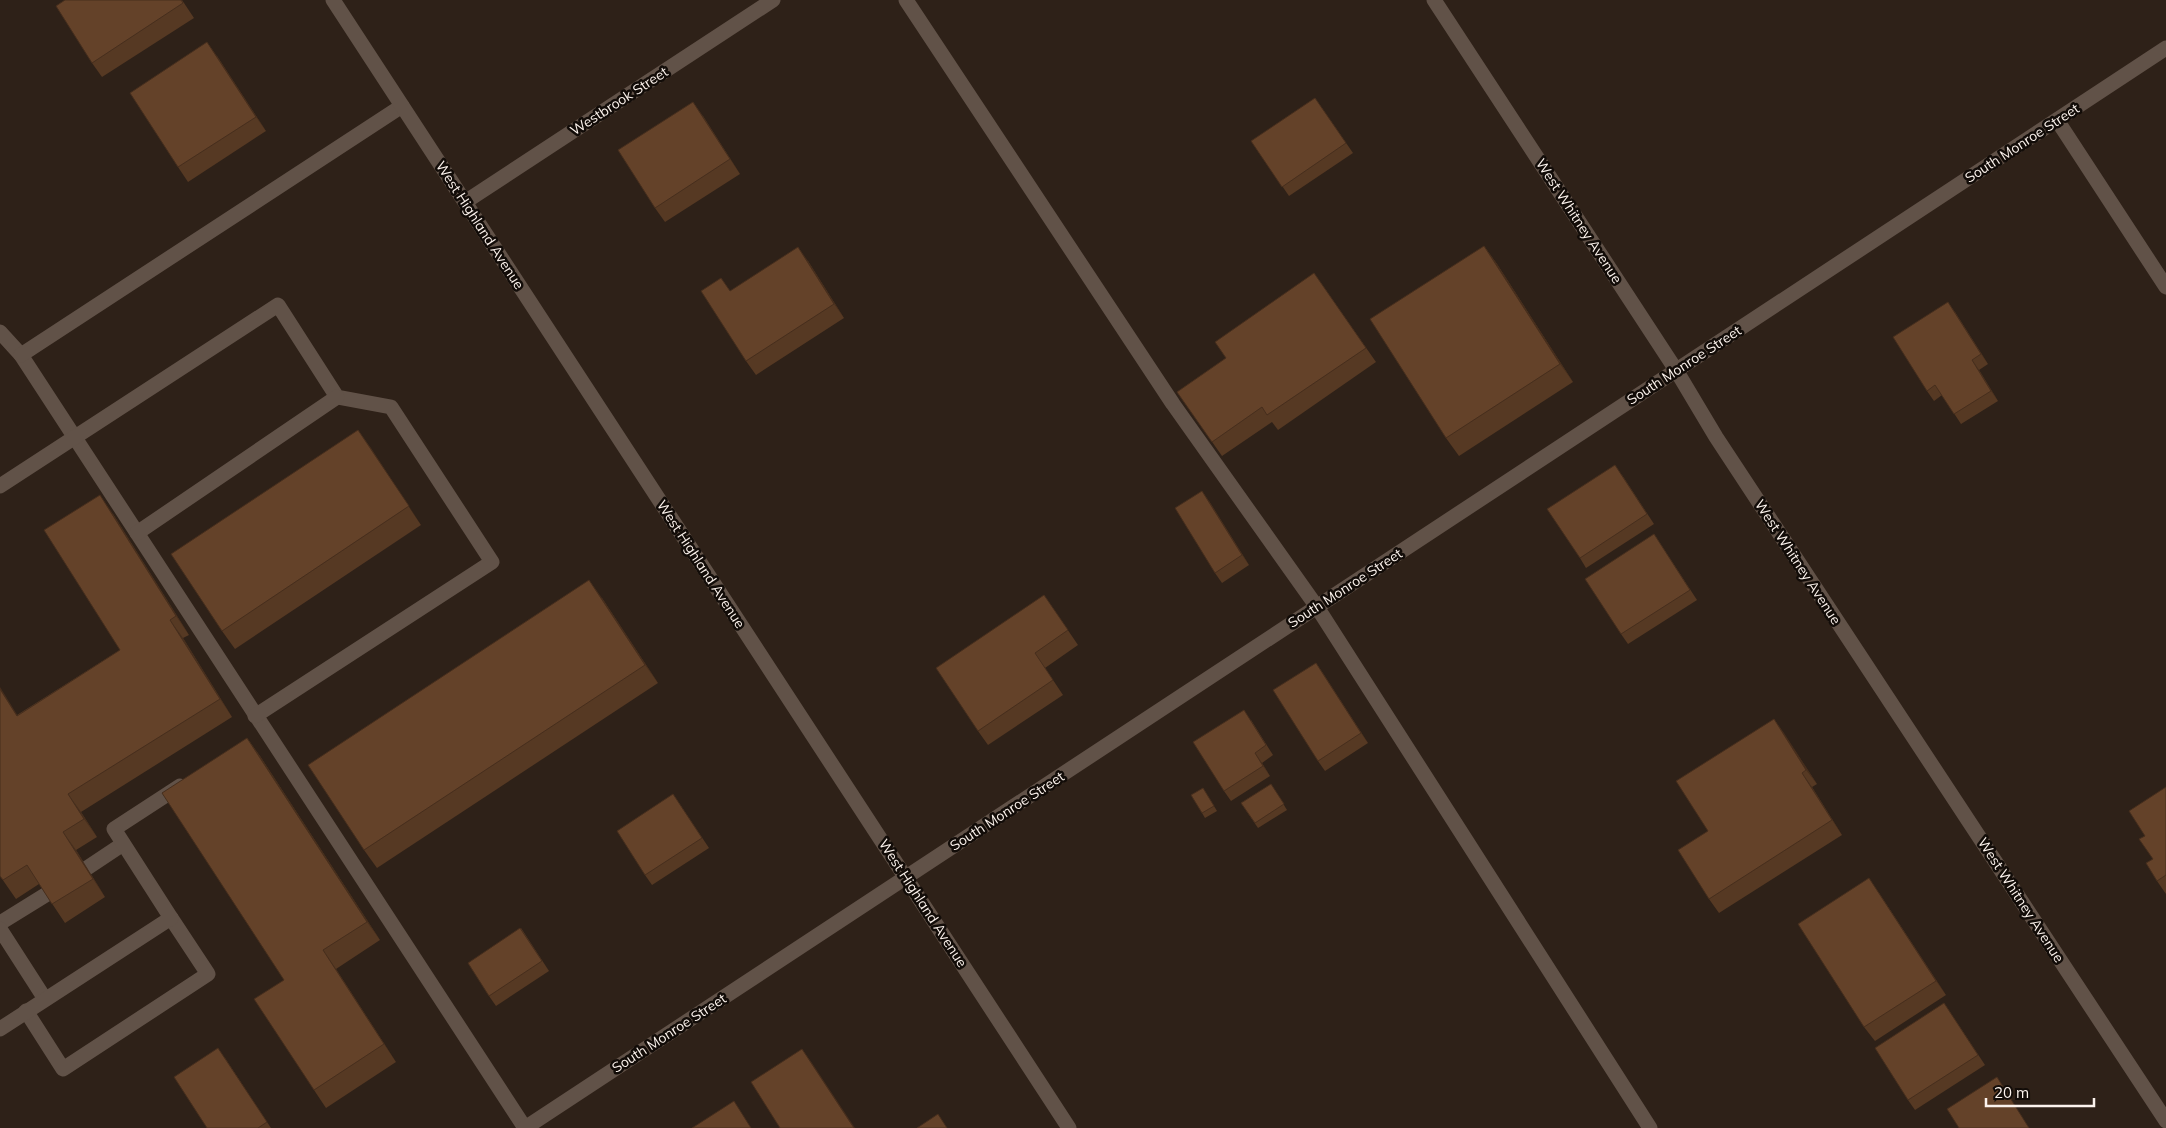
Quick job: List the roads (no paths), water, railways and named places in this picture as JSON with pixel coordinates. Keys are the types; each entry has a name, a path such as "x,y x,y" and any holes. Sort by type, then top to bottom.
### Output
{"street":[{"name":"West Highland Avenue","path":"333,0 1069,1128"},
{"name":"Westbrook Street","path":"465,202 773,0"},
{"path":"906,0 1173,404 1317,606 1650,1128"},
{"name":"West Whitney Avenue","path":"1434,0 1676,370 1716,437 2166,1121"},
{"name":"South Monroe Street","path":"525,1128 2166,48"},
{"path":"21,355 402,106"},
{"path":"2057,120 2166,287"},
{"path":"0,486 278,305 337,397"},
{"path":"0,332 21,355 525,1128"},
{"path":"137,533 337,397 391,407 492,562 255,716"},
{"path":"26,1012 63,1069 208,974 114,829 193,778"},
{"path":"87,868 123,844"},
{"path":"0,924 47,894"},
{"path":"0,1029 171,918"},
{"path":"0,929 45,999"}]}
